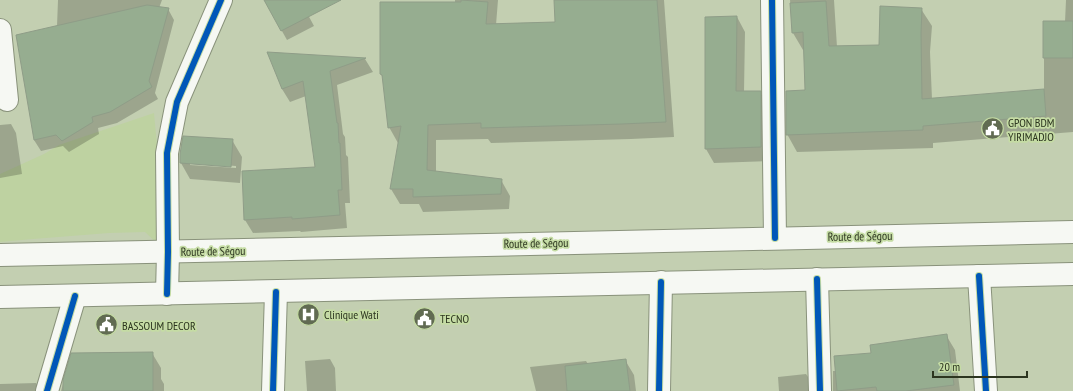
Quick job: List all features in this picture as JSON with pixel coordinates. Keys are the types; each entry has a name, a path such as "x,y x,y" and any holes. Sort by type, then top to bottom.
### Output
{"main road":[{"path":"167,294 167,153 177,102 221,0"},
{"path":"772,0 775,238"},
{"path":"0,30 7,100"},
{"name":"Route de Ségou","path":"0,255 1073,232"},
{"path":"0,297 1073,274"},
{"path":"979,276 986,391"},
{"path":"817,279 820,391"},
{"path":"659,391 661,282"},
{"path":"273,391 276,292"},
{"path":"47,391 74,296"}],"shaded area":[{"path":"154,113 159,167 159,245 145,232 109,233 0,242 0,174 44,154 59,145"}],"building":[{"path":"264,0 341,0 281,31"},
{"path":"461,0 488,2 486,24 555,22 554,0 657,0 666,122 481,128 481,123 428,125 427,170 502,179 501,194 413,197 413,189 390,189 401,126 388,128 382,75 380,74 380,2 461,2"},
{"path":"826,1 829,46 879,45 880,6 922,8 922,99 1044,89 1046,116 923,126 923,130 786,135 786,91 805,90 803,32 792,33 790,3"},
{"path":"147,5 169,8 149,81 152,87 110,112 92,117 93,122 62,141 56,135 34,140 16,35"},
{"path":"737,16 736,91 761,91 761,147 705,149 705,17"},
{"path":"1043,21 1073,21 1073,58 1043,58"},
{"path":"267,52 366,58 330,71 340,143 342,190 338,190 340,215 292,219 292,217 244,220 242,171 315,167 303,81 282,89"},
{"path":"183,136 233,139 231,167 180,163"},
{"path":"947,334 954,385 906,391 877,391 876,387 837,391 834,356 871,353 870,345"},
{"path":"153,352 153,391 63,391 63,380 71,353"},
{"path":"626,359 630,391 567,391 565,366"}],"cycle path":[{"path":"167,294 167,153 177,102 221,0"},
{"path":"772,0 775,238"},
{"path":"979,276 986,391"},
{"path":"817,279 820,391"},
{"path":"659,391 661,282"},
{"path":"273,391 276,292"},
{"path":"47,391 75,296"}],"place":[{"name":"GPON BDM YIRIMADJO","path":"992,129"},
{"name":"Clinique Wati","path":"309,314"},
{"name":"TECNO","path":"424,318"},
{"name":"BASSOUM DECOR","path":"107,325"}]}
